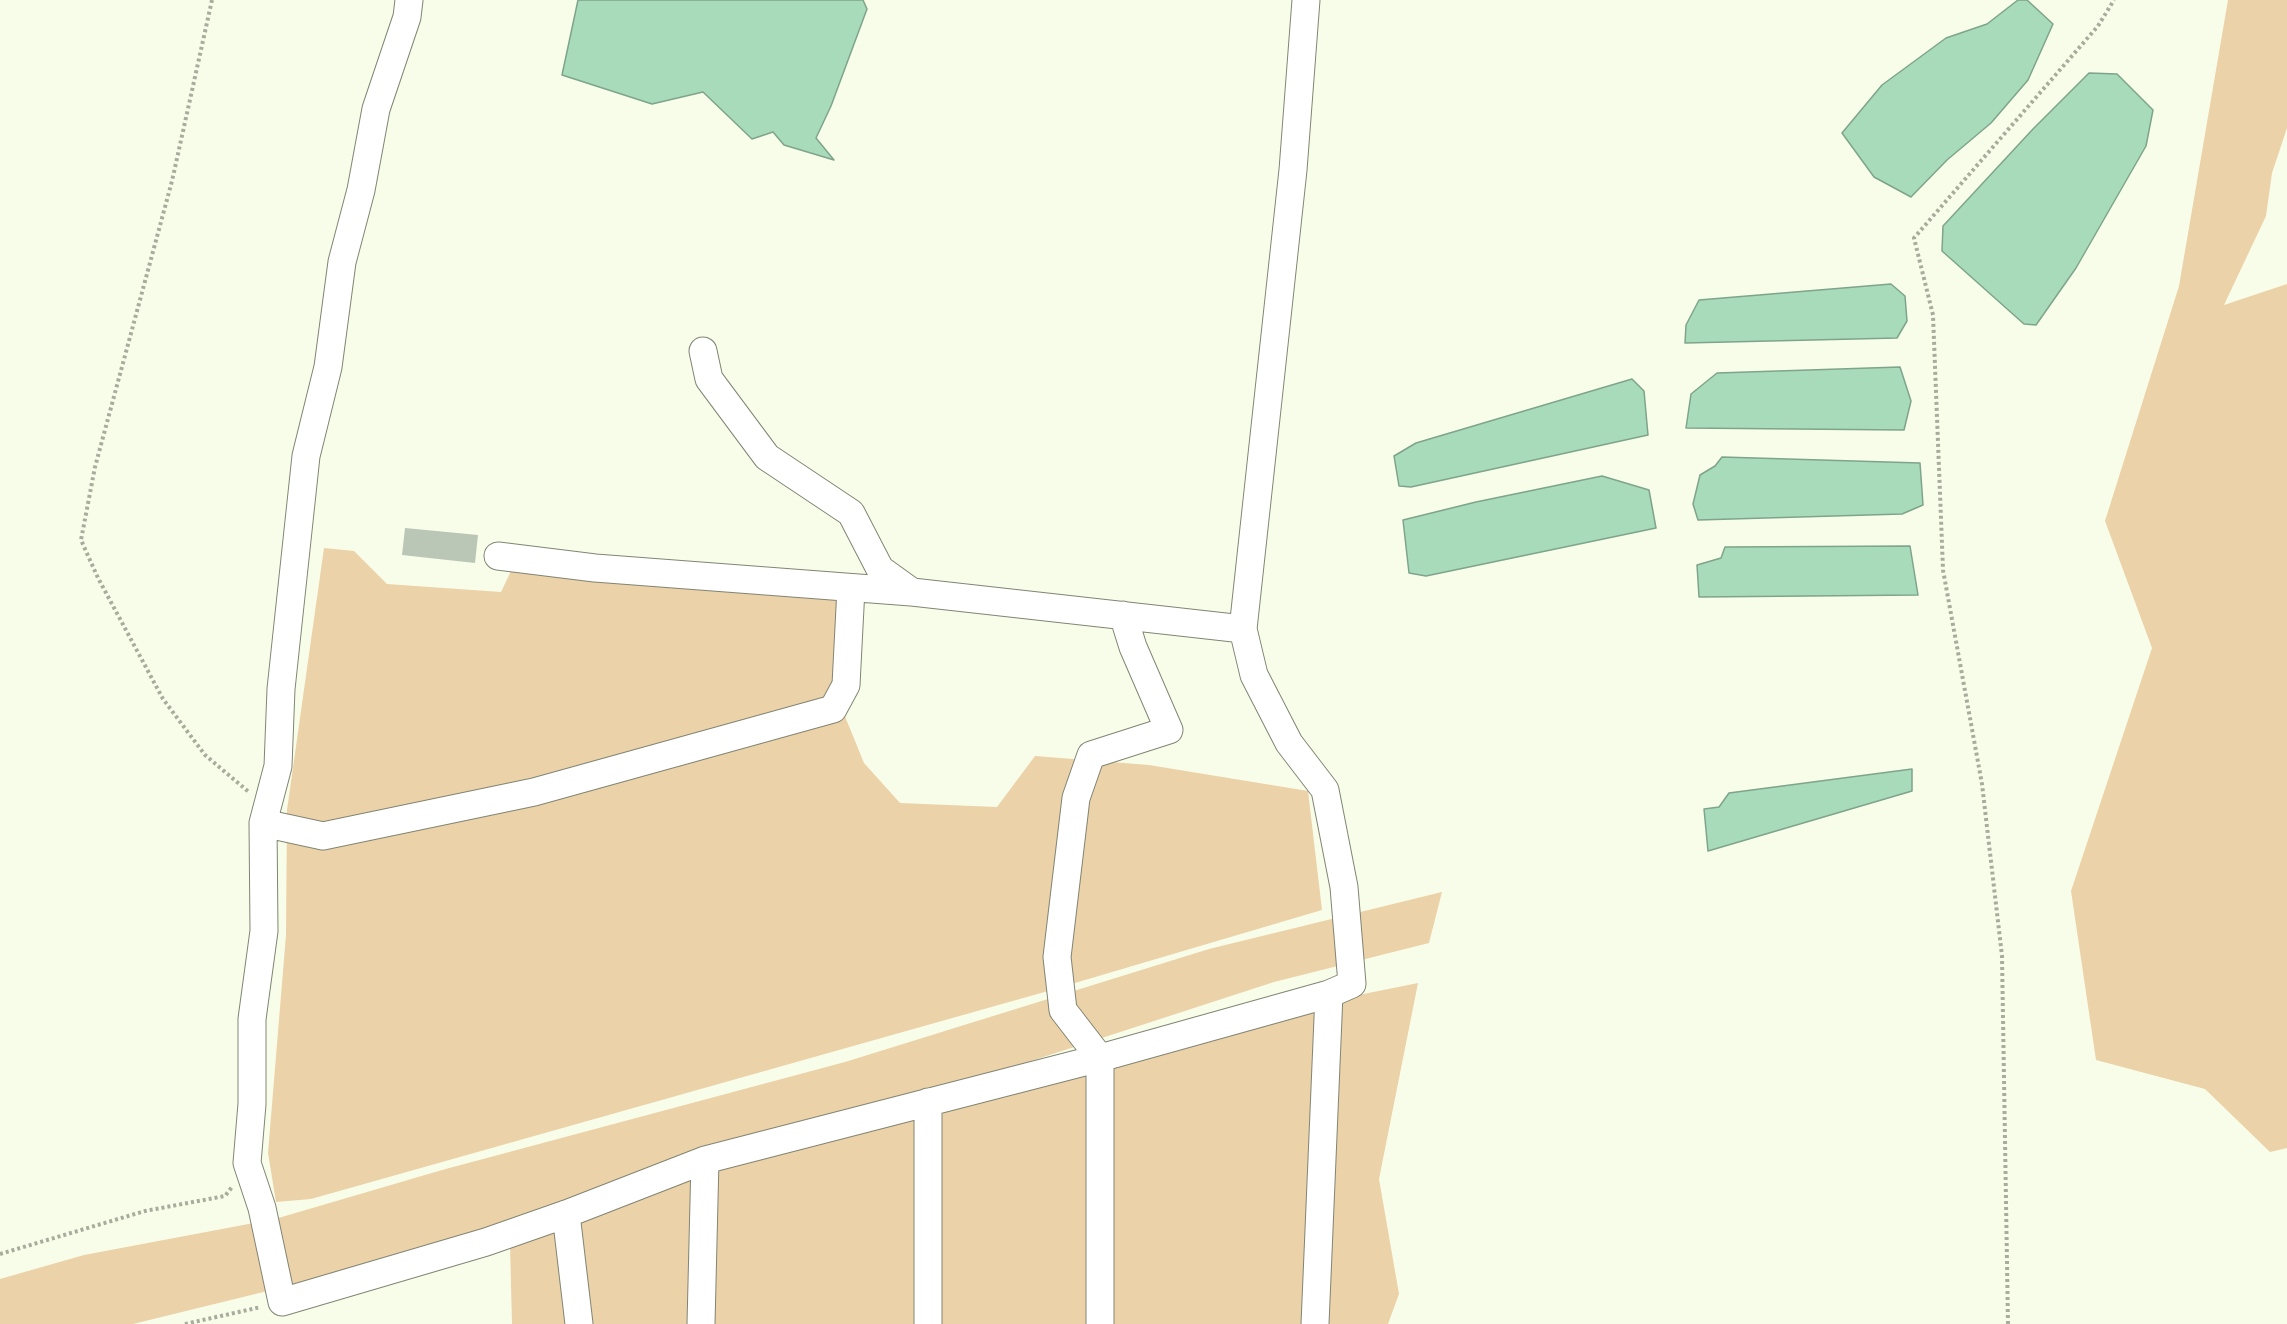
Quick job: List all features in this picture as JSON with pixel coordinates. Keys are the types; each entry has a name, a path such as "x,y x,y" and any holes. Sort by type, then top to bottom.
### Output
{"street":[{"path":"409,0 407,17 376,109 361,190 342,262 328,367 306,456 281,689 278,765 263,823 264,931 252,1019 252,1104 247,1163 262,1208 282,1302 486,1242 566,1215 705,1160 1100,1058 1329,994 1352,984 1344,887 1325,790 1289,743 1254,675 1243,629 1293,170 1306,0"},
{"path":"703,351 709,379 767,458 851,513 880,569 912,592"},
{"path":"498,556 595,568 912,592 1243,629"},
{"path":"263,823 323,836 534,792 834,709 846,685 851,588"},
{"path":"1100,1324 1100,1058 1064,1010 1057,957 1076,798 1091,755 1168,730 1133,647 1123,615"},
{"path":"1315,1324 1329,994"},
{"path":"928,1102 928,1324"},
{"path":"701,1324 705,1160"},
{"path":"566,1215 579,1324"}],"path":[{"path":"212,0 172,180 95,467 81,540 98,578 164,699 205,755 251,794 263,823"},
{"path":"2008,1324 2002,956 1982,784 1943,570 1934,315 1914,238 2098,26 2114,0"},
{"path":"0,1254 145,1211 225,1196 247,1163"},
{"path":"185,1324 282,1302"}],"shaded area":[{"path":"578,0 863,0 867,9 831,106 816,138 834,160 784,145 773,132 752,139 703,92 652,104 562,75"},
{"path":"2018,0 2027,0 2053,24 2028,80 1991,123 1947,160 1911,197 1874,177 1842,133 1882,85 1946,38 1987,24"},
{"path":"2228,0 2287,0 2287,128 2272,173 2266,216 2224,305 2287,284 2287,1148 2270,1152 2205,1089 2096,1060 2071,891 2152,648 2105,521 2179,286"},
{"path":"2089,73 2117,74 2153,110 2146,146 2076,268 2036,325 2024,324 1942,251 1943,226 2033,129"},
{"path":"1891,284 1905,296 1907,321 1897,338 1685,343 1686,325 1699,300"},
{"path":"1900,367 1911,401 1904,430 1686,428 1691,394 1717,373"},
{"path":"1632,379 1644,391 1648,435 1411,487 1399,486 1394,456 1416,443"},
{"path":"1722,457 1920,463 1923,505 1902,514 1698,520 1693,504 1700,475 1715,466"},
{"path":"1602,476 1649,490 1656,528 1426,576 1409,573 1403,520 1476,502"},
{"path":"1910,546 1918,595 1699,597 1697,565 1721,558 1725,547"},
{"path":"324,548 354,551 387,584 501,592 511,571 841,596 833,687 864,763 900,803 997,807 1035,756 1149,765 1308,791 1322,910 1041,993 311,1199 276,1202 268,1153 286,935 287,810"},
{"path":"1912,769 1912,791 1708,851 1704,809 1719,807 1729,793"},
{"path":"1442,892 1429,943 1274,982 496,1235 133,1324 0,1324 0,1279 84,1255 275,1219 442,1170 845,1062 1209,949"},
{"path":"1418,983 1379,1179 1399,1294 1388,1324 512,1324 510,1244 699,1166 1319,1003"}],"building":[{"path":"405,528 478,535 475,563 402,555"}]}
